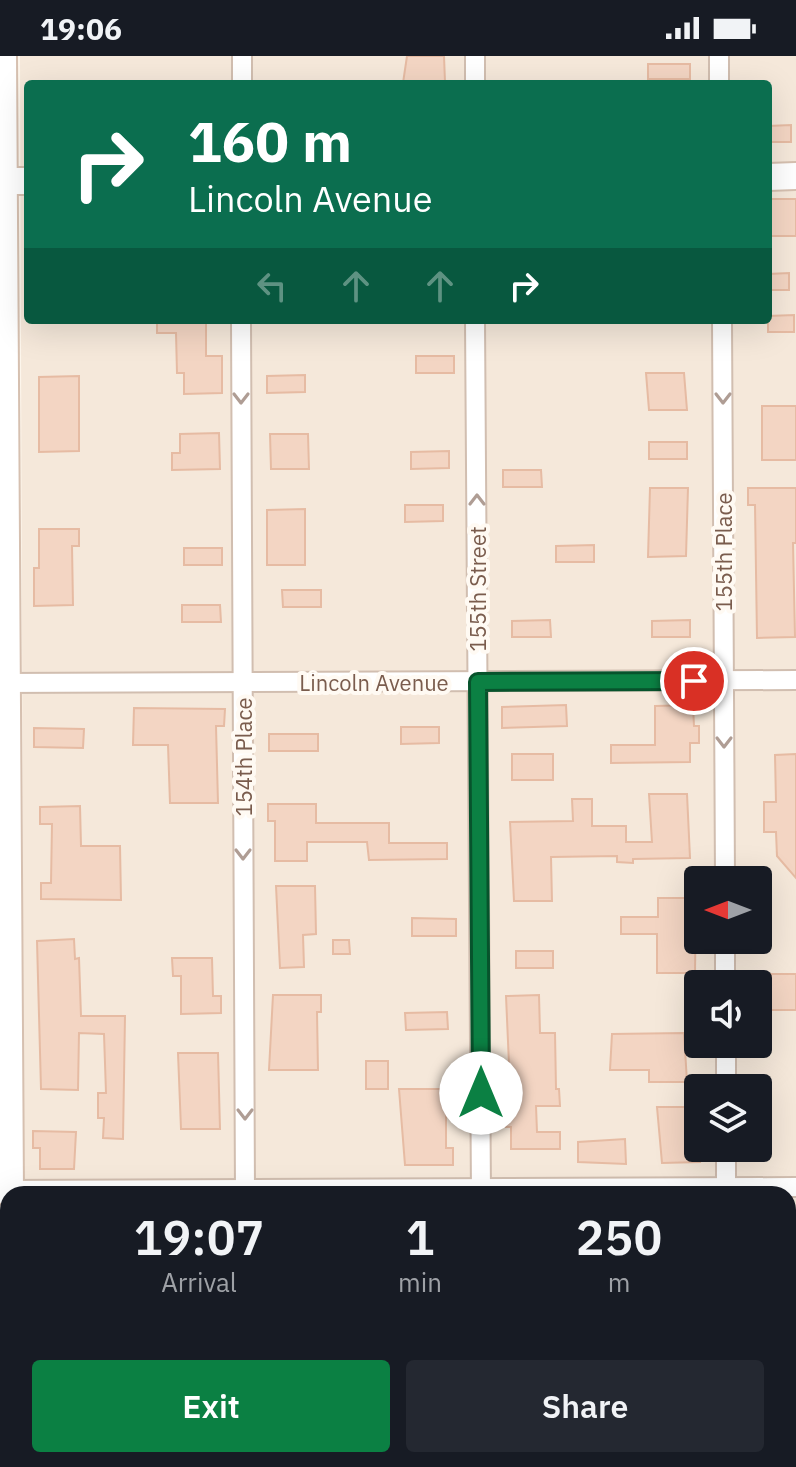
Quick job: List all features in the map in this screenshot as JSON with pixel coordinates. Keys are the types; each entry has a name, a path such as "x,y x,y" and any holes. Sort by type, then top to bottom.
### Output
{"street":[{"path":"3,56 11,181 4,683 7,1186"},
{"path":"242,56 242,80"},
{"path":"475,56 475,80"},
{"path":"719,56 719,80"},
{"path":"772,177 796,176"},
{"name":"154th Place","path":"241,324 245,1186"},
{"name":"155th Street","path":"475,324 481,1186"},
{"name":"155th Place","path":"722,324 725,866"},
{"name":"Lincoln Avenue","path":"4,683 796,680"},
{"path":"726,1162 726,1186"}],"shaded area":[{"path":"20,56 796,56 796,1186 24,1186"}],"building":[{"path":"407,56 444,56 445,80 403,80"},
{"path":"648,64 690,64 690,79 648,79"},
{"path":"791,125 791,142 772,142 772,126"},
{"path":"772,199 796,199 796,236 772,236"},
{"path":"789,273 789,290 772,290 772,274"},
{"path":"794,315 794,332 768,332 772,316"},
{"path":"157,324 206,324 206,356 222,356 222,393 184,394 184,373 177,373 176,333 157,333"},
{"path":"416,356 454,356 454,373 416,373"},
{"path":"646,373 684,373 687,410 649,410"},
{"path":"305,375 305,392 267,393 267,376"},
{"path":"79,376 79,451 39,452 39,377"},
{"path":"762,406 796,406 796,460 762,460"},
{"path":"219,433 220,469 172,470 172,453 180,453 180,434"},
{"path":"270,434 308,434 309,469 271,469"},
{"path":"649,442 687,442 687,459 649,459"},
{"path":"449,451 449,468 411,469 411,452"},
{"path":"503,470 541,470 542,487 503,487"},
{"path":"650,488 688,488 686,556 648,557"},
{"path":"748,488 796,488 796,543 793,543 795,637 757,638 755,505 748,505"},
{"path":"405,505 443,505 443,521 405,522"},
{"path":"305,509 305,565 267,565 267,510"},
{"path":"39,529 79,529 79,546 72,546 73,605 34,606 34,568 39,568"},
{"path":"594,545 594,562 556,562 556,546"},
{"path":"184,548 222,548 222,565 184,565"},
{"path":"282,590 321,590 321,607 283,607"},
{"path":"182,605 220,605 221,622 182,622"},
{"path":"550,620 551,637 512,637 512,621"},
{"path":"690,620 690,637 652,637 652,621"},
{"path":"566,705 567,726 502,728 502,707"},
{"path":"693,705 694,726 699,726 699,743 690,743 690,762 611,763 611,745 655,745 655,706"},
{"path":"134,708 225,709 224,726 216,726 218,803 170,803 168,745 133,745"},
{"path":"401,727 439,727 439,743 401,744"},
{"path":"34,728 84,729 83,748 34,747"},
{"path":"269,734 318,734 318,751 269,751"},
{"path":"512,754 553,754 553,780 512,780"},
{"path":"796,754 796,878 777,856 776,832 764,832 764,802 776,802 775,755"},
{"path":"649,794 687,794 690,858 633,859 633,863 617,862 617,856 551,857 552,901 514,901 510,822 573,821 572,799 592,799 592,826 626,826 626,842 652,842"},
{"path":"268,804 316,804 316,823 389,823 389,843 447,843 447,859 369,860 367,842 307,842 307,861 275,861 275,821 268,821"},
{"path":"80,806 81,846 120,846 121,900 41,899 41,883 51,883 52,824 40,824 40,807"},
{"path":"276,886 315,886 316,934 303,935 304,967 280,968"},
{"path":"658,898 684,898 684,954 695,954 695,970 657,973 657,934 621,934 621,917 658,917"},
{"path":"412,918 456,919 456,936 412,936"},
{"path":"74,939 75,959 79,958 81,1016 125,1016 123,1139 103,1138 104,1118 98,1118 98,1093 106,1093 104,1034 79,1033 78,1090 41,1089 37,941"},
{"path":"333,940 349,940 350,954 333,954"},
{"path":"516,951 553,951 553,968 516,968"},
{"path":"172,958 212,958 213,996 221,996 221,1013 181,1014 181,976 173,976"},
{"path":"772,974 796,974 796,1010 772,1010"},
{"path":"273,995 321,995 321,1012 317,1012 318,1070 269,1070"},
{"path":"539,995 540,1033 555,1033 556,1089 559,1089 560,1106 536,1106 537,1132 560,1132 560,1149 511,1149 511,1127 506,1127 505,1110 511,1110 506,996"},
{"path":"447,1012 448,1029 406,1030 405,1013"},
{"path":"684,1033 687,1074 684,1082 649,1082 649,1070 610,1070 612,1034"},
{"path":"178,1053 218,1053 220,1129 181,1129"},
{"path":"366,1061 388,1061 388,1089 366,1089"},
{"path":"399,1089 450,1089 450,1106 446,1106 446,1148 453,1148 453,1165 405,1165"},
{"path":"657,1107 684,1107 684,1162 700,1162 662,1163"},
{"path":"33,1131 76,1132 74,1169 40,1169 40,1148 33,1148"},
{"path":"625,1139 626,1164 578,1162 578,1142"}],"route":[{"path":"481,1093 478,682 694,681"}]}
